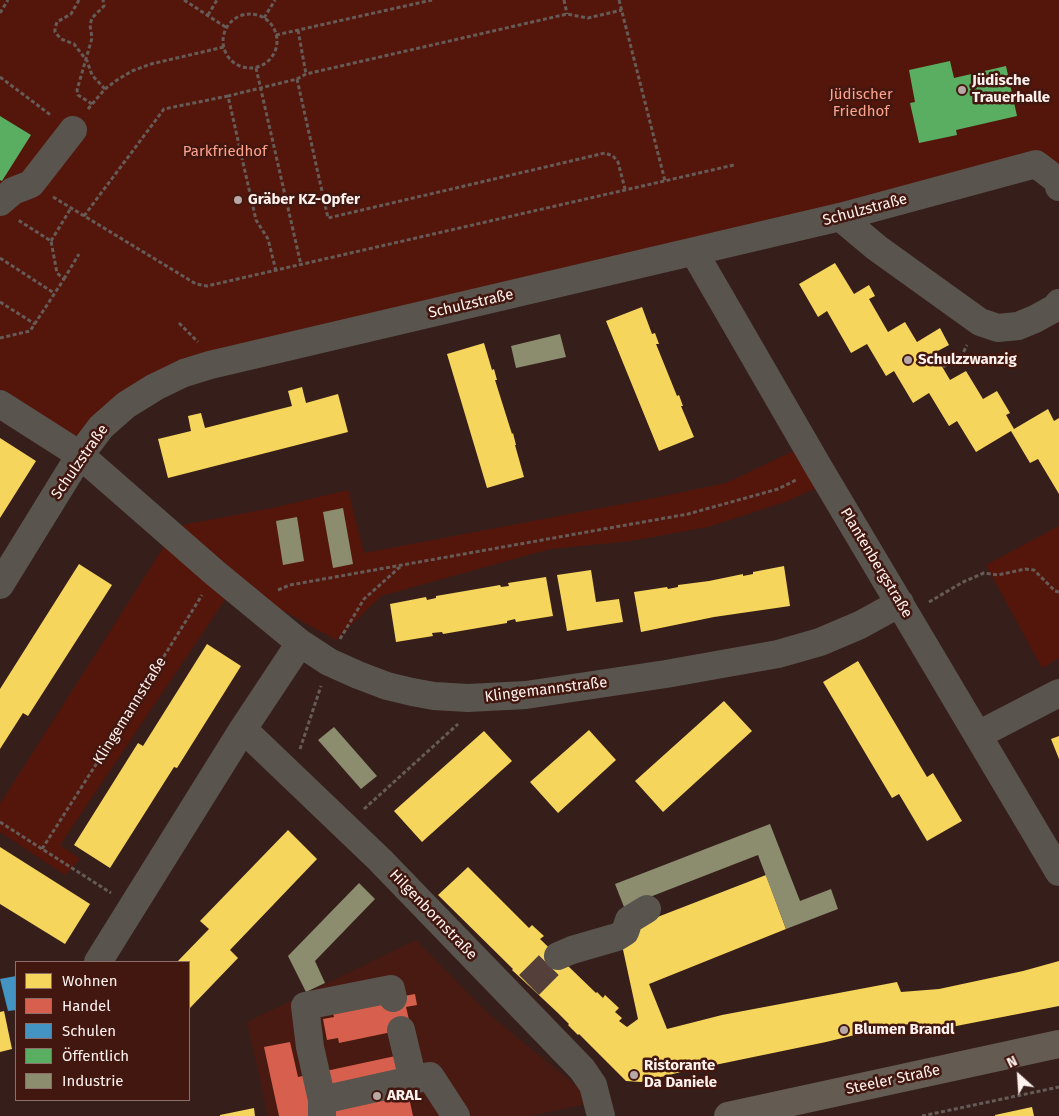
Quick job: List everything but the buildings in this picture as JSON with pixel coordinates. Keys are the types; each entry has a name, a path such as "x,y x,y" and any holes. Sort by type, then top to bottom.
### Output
{"main road":[{"name":"Steeler Straße","path":"728,1116 782,1111 1059,1044"}],"street":[{"path":"7,210 13,191 31,184 73,130"},
{"name":"Schulzstraße","path":"0,585 80,456 101,427 126,405 155,387 184,374 210,365 840,217 1036,164 1058,182 1059,187"},
{"path":"840,217 877,248 980,322 998,328 1018,326 1055,308 1059,303"},
{"name":"Plantenbergstraße","path":"694,252 819,468 1059,872"},
{"name":"Klingemannstraße","path":"0,404 80,456 215,573 300,643 329,662 387,686 412,692 434,696 488,697 545,692 666,674 785,653 828,639 903,609"},
{"path":"99,961 243,729 300,643"},
{"path":"978,735 1059,693"},
{"name":"Hilgenbornstraße","path":"243,729 344,827 519,989 589,1076 601,1116"},
{"path":"558,956 617,937 625,932 629,920 648,908"},
{"path":"393,998 391,990 305,1006 310,1047 322,1108 430,1076 456,1116"},
{"path":"401,1030 412,1080"}],"path":[{"path":"0,12 8,0"},
{"path":"79,0 71,14 57,22 55,32 61,39 74,44 87,61 92,75 105,89"},
{"path":"92,104 78,95 76,90 87,61 88,49 92,38 90,25 92,18 104,6 102,0"},
{"path":"184,0 227,28"},
{"path":"208,15 217,0"},
{"path":"264,18 275,0"},
{"path":"276,35 432,0"},
{"path":"564,0 567,14"},
{"path":"619,0 665,181"},
{"path":"84,216 164,109 228,96 297,79 306,74 567,14 588,18 622,10"},
{"path":"248,15 264,18 270,23 276,35 275,52 264,65 256,68 239,66 227,55 224,47 224,34 227,28 233,21 248,15"},
{"path":"298,30 306,74"},
{"path":"0,77 73,130 105,89 124,75 151,64 224,47"},
{"path":"256,68 301,265"},
{"path":"297,79 328,218 605,153 613,156 618,162 625,190"},
{"path":"228,96 256,220 268,239 276,271"},
{"path":"57,200 196,284 207,286 734,164"},
{"path":"64,279 57,273 51,241 71,208"},
{"path":"7,210 51,241"},
{"path":"0,338 30,331 80,254"},
{"path":"0,258 54,293"},
{"path":"0,302 35,324"},
{"path":"943,367 962,355 980,322"},
{"path":"253,604 290,585 688,514 778,489 819,468"},
{"path":"291,776 329,662 351,619 364,600 402,566"},
{"path":"903,609 984,573 998,575 1026,569 1034,570 1059,592"},
{"name":"Klingemannstraße","path":"42,849 215,573"},
{"path":"344,827 488,697"},
{"path":"0,822 133,907"},
{"path":"922,1116 1059,1087"}],"shaded area":[{"path":"416,940 489,1014 596,1102 530,1116 268,1116 247,1022"}],"green space":[{"name":"Parkfriedhof","path":"0,0 1059,0 1059,162 1035,165 207,363 79,453 0,402"},
{"path":"804,446 825,484 785,502 708,527 631,541 550,549 381,596 336,640 253,594 226,598 60,845 80,859 65,875 0,832 0,804 177,526 272,508 348,490 364,553 726,483"},
{"path":"1059,526 1059,658 1042,668 986,565"}],"tunnel":[{"path":"529,985 558,956"}],"place":[{"name":"Jüdische Trauerhalle","path":"962,90"},
{"name":"Gräber KZ-Opfer","path":"238,200"},
{"name":"Schulzzwanzig","path":"908,360"},
{"name":"Blumen Brandl","path":"844,1030"},
{"name":"Ristorante Da Daniele","path":"634,1075"},
{"name":"ARAL","path":"377,1096"}],"park label":[{"name":"Jüdischer Friedhof","path":"861,104"}]}
